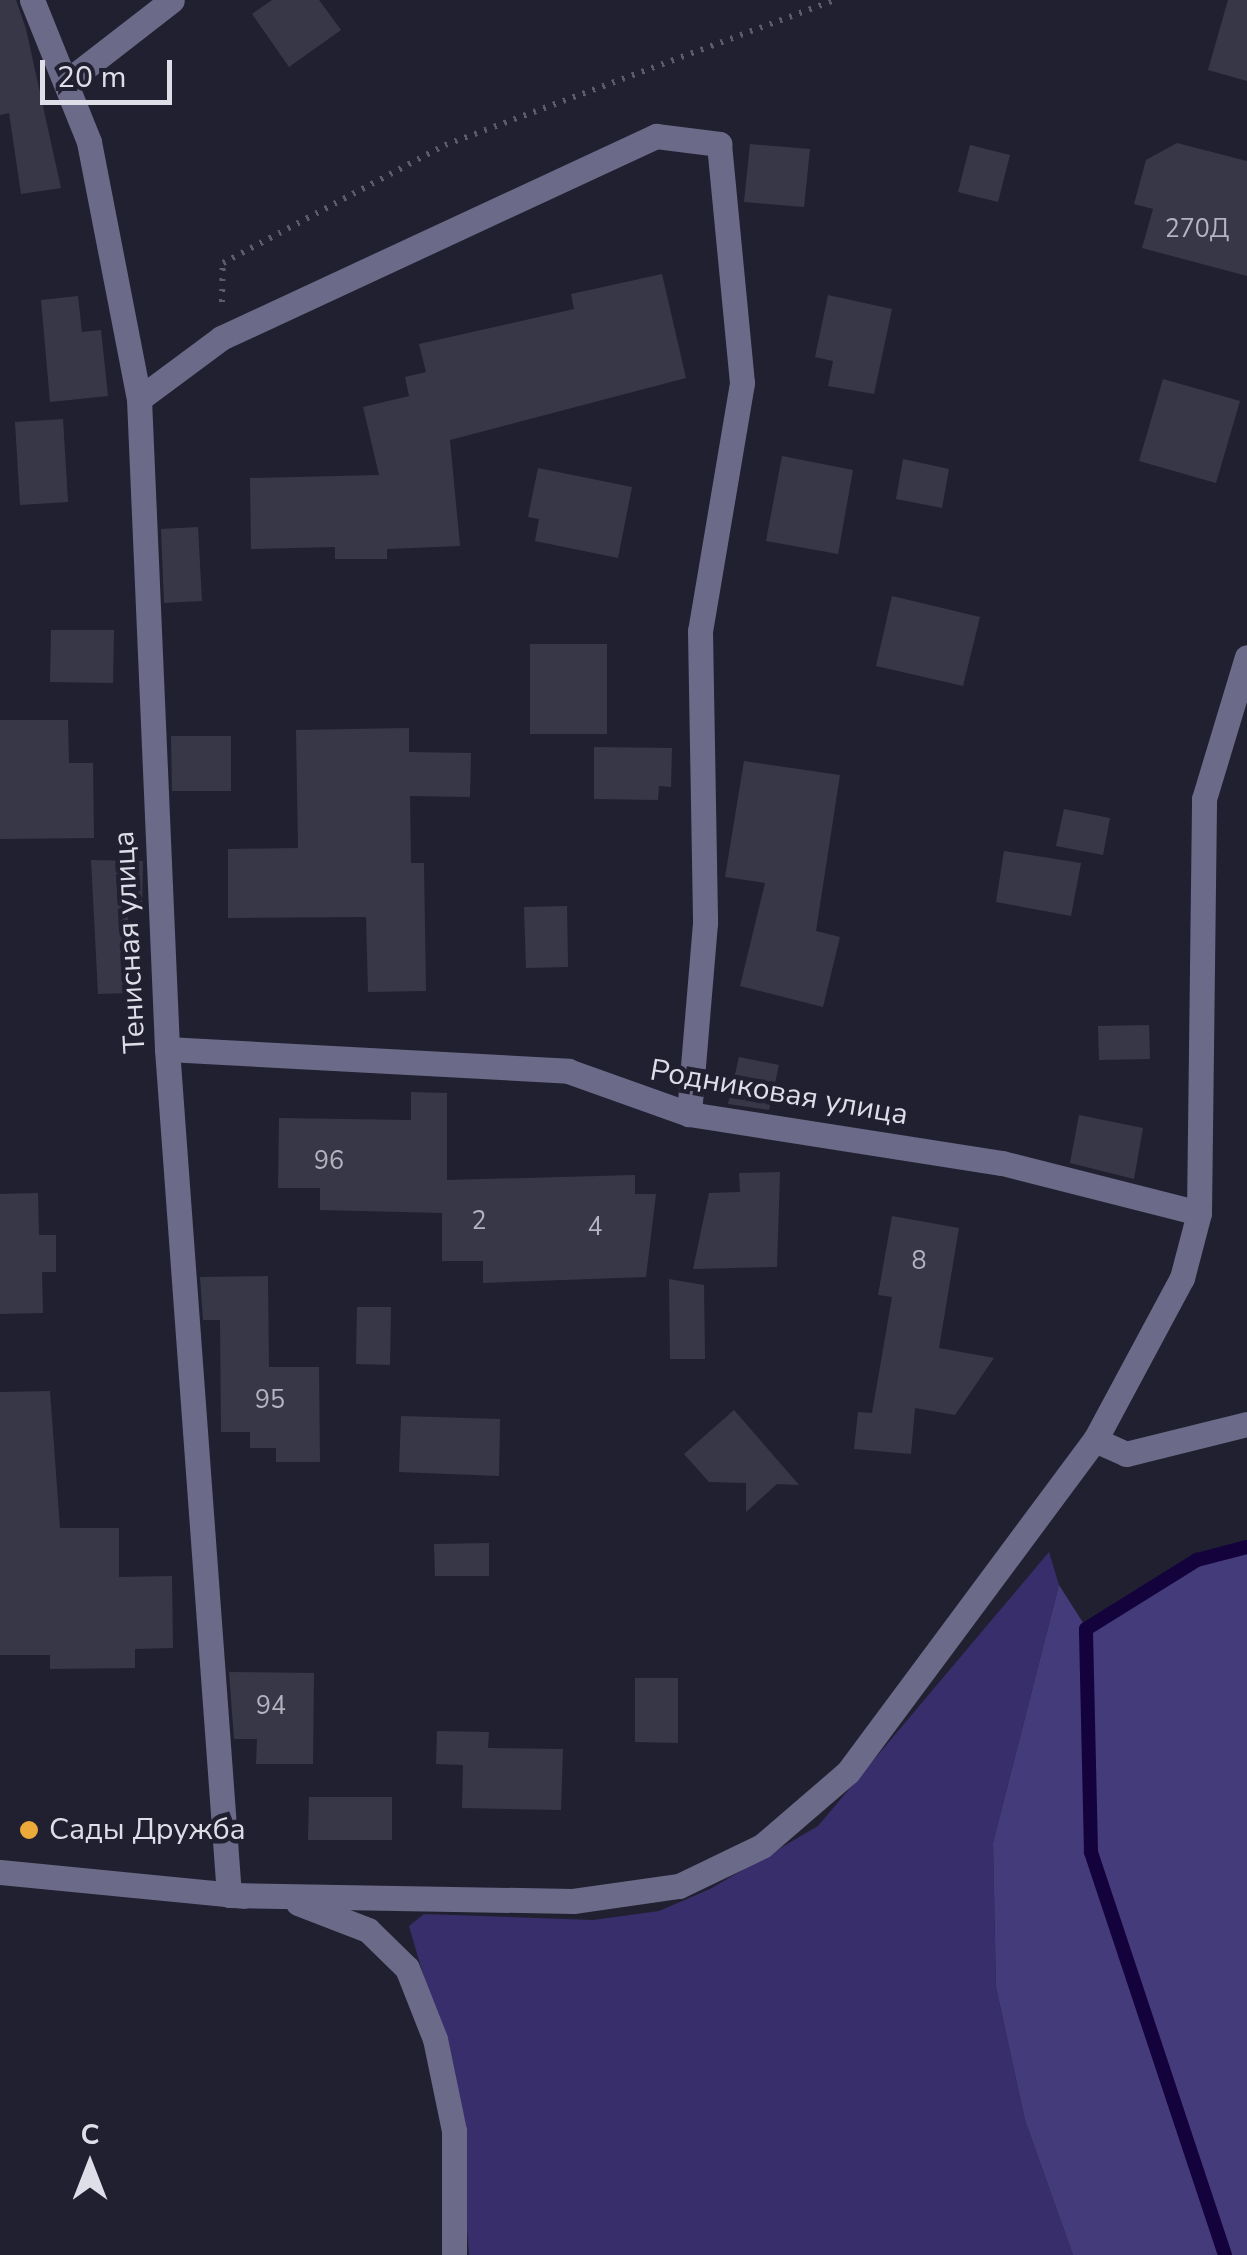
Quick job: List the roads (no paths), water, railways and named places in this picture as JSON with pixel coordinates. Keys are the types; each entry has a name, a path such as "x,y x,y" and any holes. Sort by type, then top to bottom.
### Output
{"street":[{"name":"Тенисная улица","path":"32,0 69,80 109,219 138,400 167,1049 229,1894"},
{"path":"69,80 172,0"},
{"path":"138,400 220,338 656,136 719,144 742,383 700,631 704,923 689,1114"},
{"path":"229,1894 573,1901 679,1886 762,1846 848,1772 1095,1440 1182,1278 1198,1213 1204,799 1247,658"},
{"name":"Родниковая улица","path":"167,1049 568,1071 689,1114 1002,1164 1198,1213"},
{"path":"1095,1440 1126,1454 1247,1424"},
{"path":"0,1872 292,1900 368,1930 407,1968 435,2038 454,2131 454,2255"}],"waterway":[{"path":"1225,2255 1091,1852 1086,1629 1197,1560 1247,1547"}],"place":[{"name":"Сады Дружба","path":"29,1830"}]}
